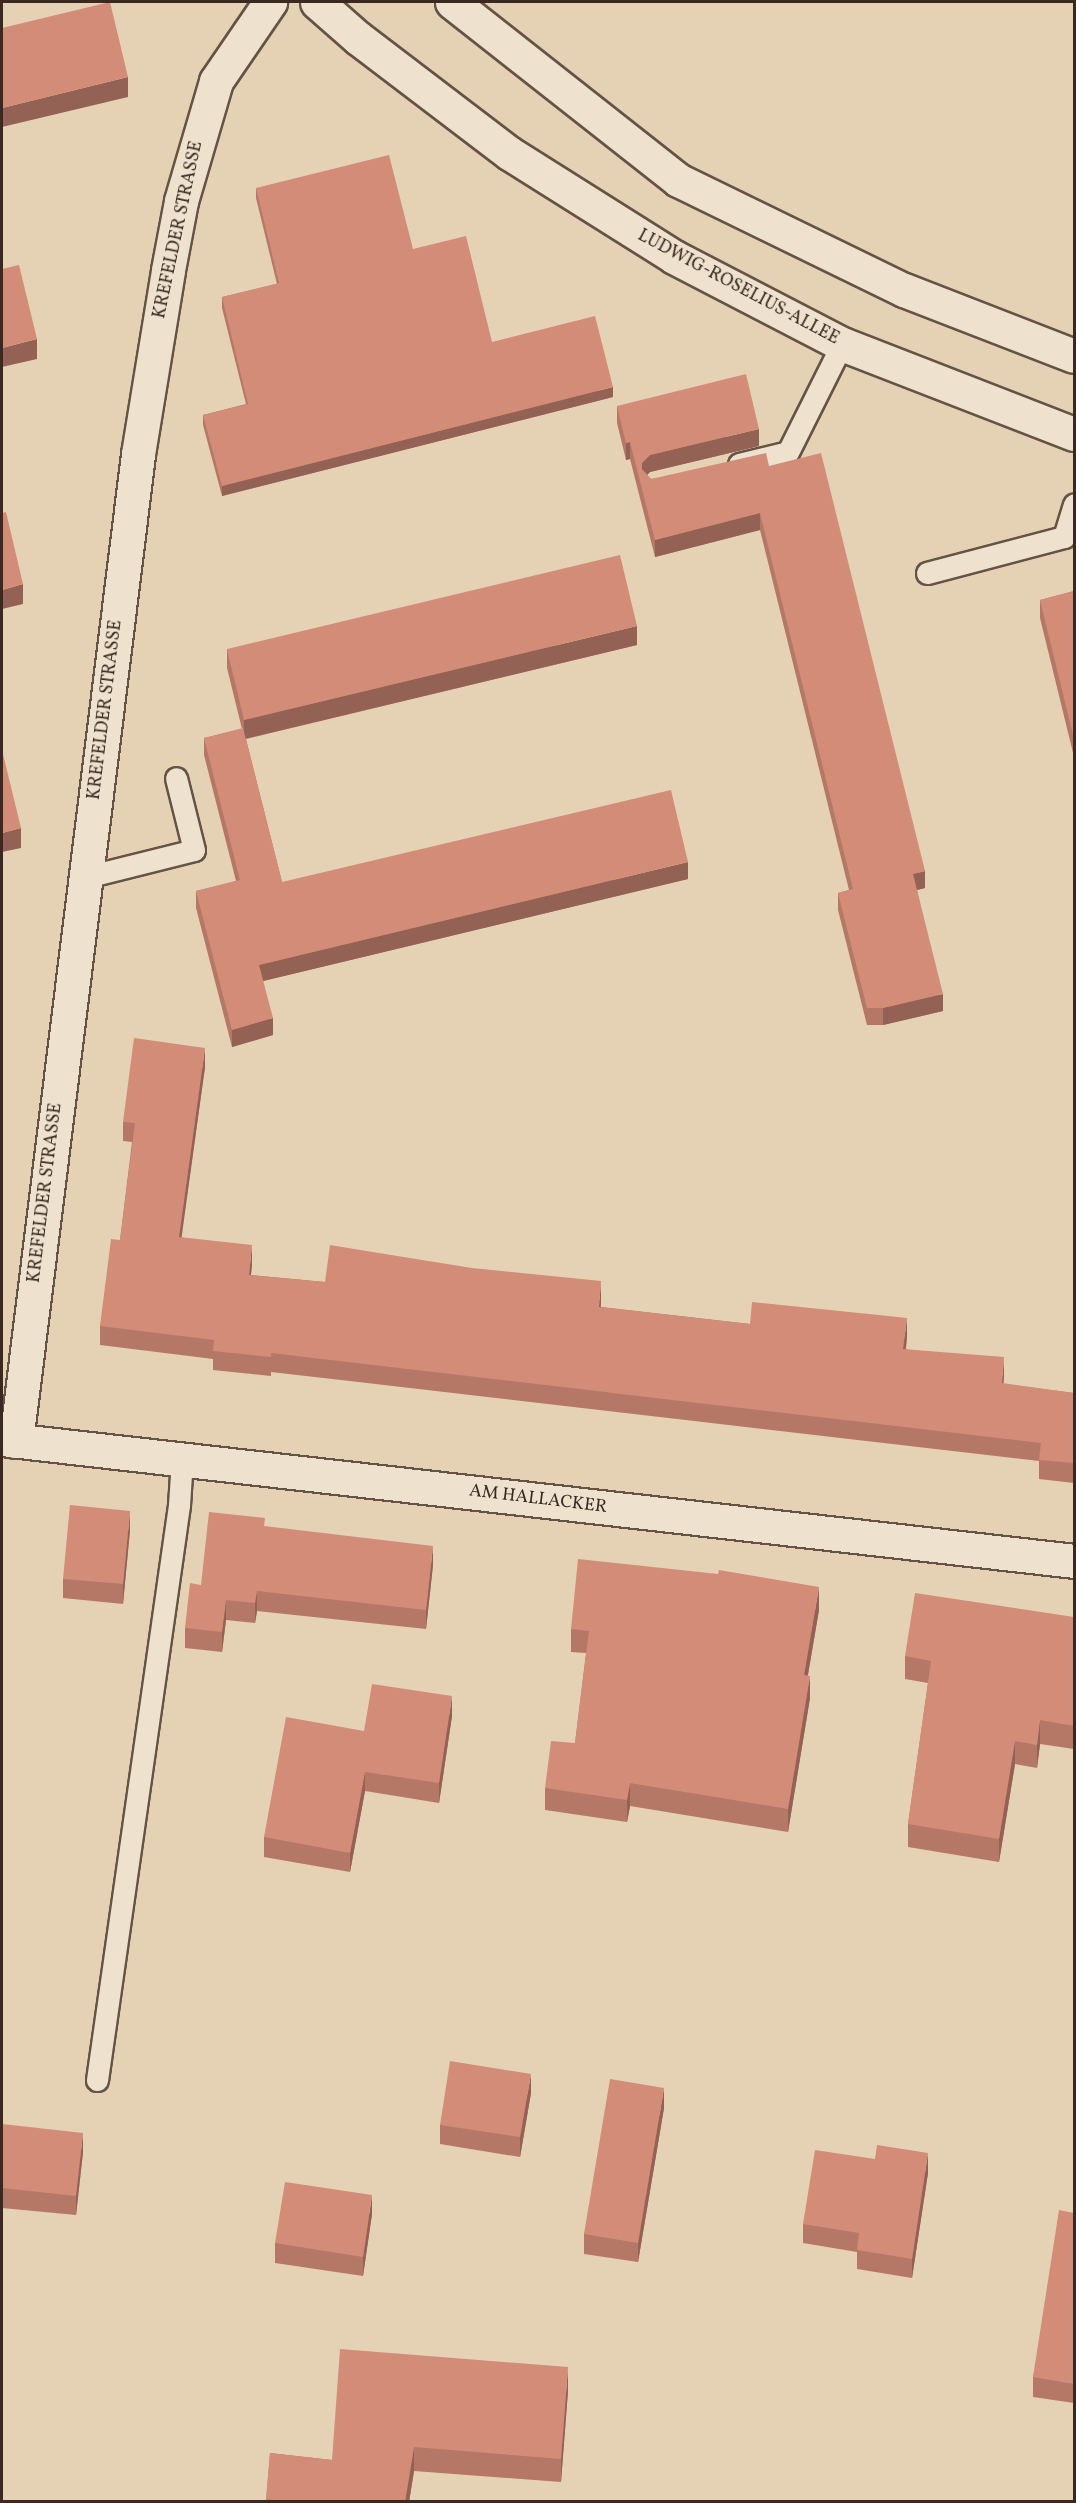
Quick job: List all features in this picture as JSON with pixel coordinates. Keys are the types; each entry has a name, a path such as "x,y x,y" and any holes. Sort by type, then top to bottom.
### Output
{"street":[{"name":"KREFELDER STRASSE","path":"9,1440 86,877 138,454 181,201 216,81 270,2"},
{"name":"LUDWIG-ROSELIUS-ALLEE","path":"317,2 358,38 508,153 674,258 842,344 1074,434"},
{"path":"452,2 678,180 904,290 1074,356"},
{"name":"AM HALLACKER","path":"9,1440 1074,1561"}],"lane":[{"path":"721,468 788,452 842,344"},
{"path":"927,573 1064,537 1074,504"},
{"path":"86,877 194,850 176,778"},
{"path":"97,2080 174,1539 182,1460"}],"building":[{"path":"110,2 128,77 2,108 2,28"},
{"path":"389,155 413,249 466,236 492,342 595,316 613,387 222,486 203,415 248,404 222,297 279,283 256,188"},
{"path":"19,265 37,339 2,348 2,269"},
{"path":"746,374 759,429 650,455 642,463 642,469 651,479 766,453 769,466 821,453 925,871 913,874 943,994 883,1008 867,1008 838,893 853,889 760,513 655,540 630,442 626,443 617,406"},
{"path":"6,512 23,584 2,590 2,513"},
{"path":"620,555 637,626 244,720 227,649"},
{"path":"1074,591 1074,739 1040,600"},
{"path":"243,728 282,882 671,790 688,862 259,965 273,1018 232,1030 196,891 240,880 204,738"},
{"path":"2,754 21,828 2,833"},
{"path":"134,1038 205,1048 179,1237 252,1245 249,1275 325,1282 330,1245 472,1268 601,1281 599,1307 750,1324 752,1302 907,1318 903,1349 1004,1357 1002,1383 1074,1393 1074,1463 1039,1460 1041,1443 271,1353 271,1357 213,1351 214,1340 100,1326 111,1239 120,1240 135,1123 123,1122"},
{"path":"70,1505 130,1511 123,1584 63,1579"},
{"path":"209,1512 265,1518 264,1526 433,1546 426,1610 257,1591 255,1603 226,1600 222,1632 185,1628 190,1583 201,1585"},
{"path":"578,1559 718,1574 719,1570 819,1587 804,1675 810,1676 788,1809 630,1783 627,1800 545,1788 551,1741 575,1743 589,1631 571,1629"},
{"path":"915,1593 1074,1617 1074,1726 1040,1720 1037,1745 1015,1741 999,1839 908,1824 931,1661 905,1656"},
{"path":"372,1684 452,1696 439,1783 365,1772 350,1853 264,1837 286,1717 364,1731"},
{"path":"450,2061 531,2074 520,2137 440,2125"},
{"path":"610,2079 664,2088 638,2243 584,2234"},
{"path":"2,2124 83,2133 76,2196 2,2188"},
{"path":"877,2145 928,2153 912,2259 857,2250 859,2233 803,2224 815,2150 875,2159"},
{"path":"285,2182 372,2195 363,2257 275,2243"},
{"path":"1059,2210 1074,2213 1074,2384 1033,2377"},
{"path":"340,2349 568,2367 561,2459 414,2447 405,2502 289,2502 266,2499 270,2453 332,2460"}]}
